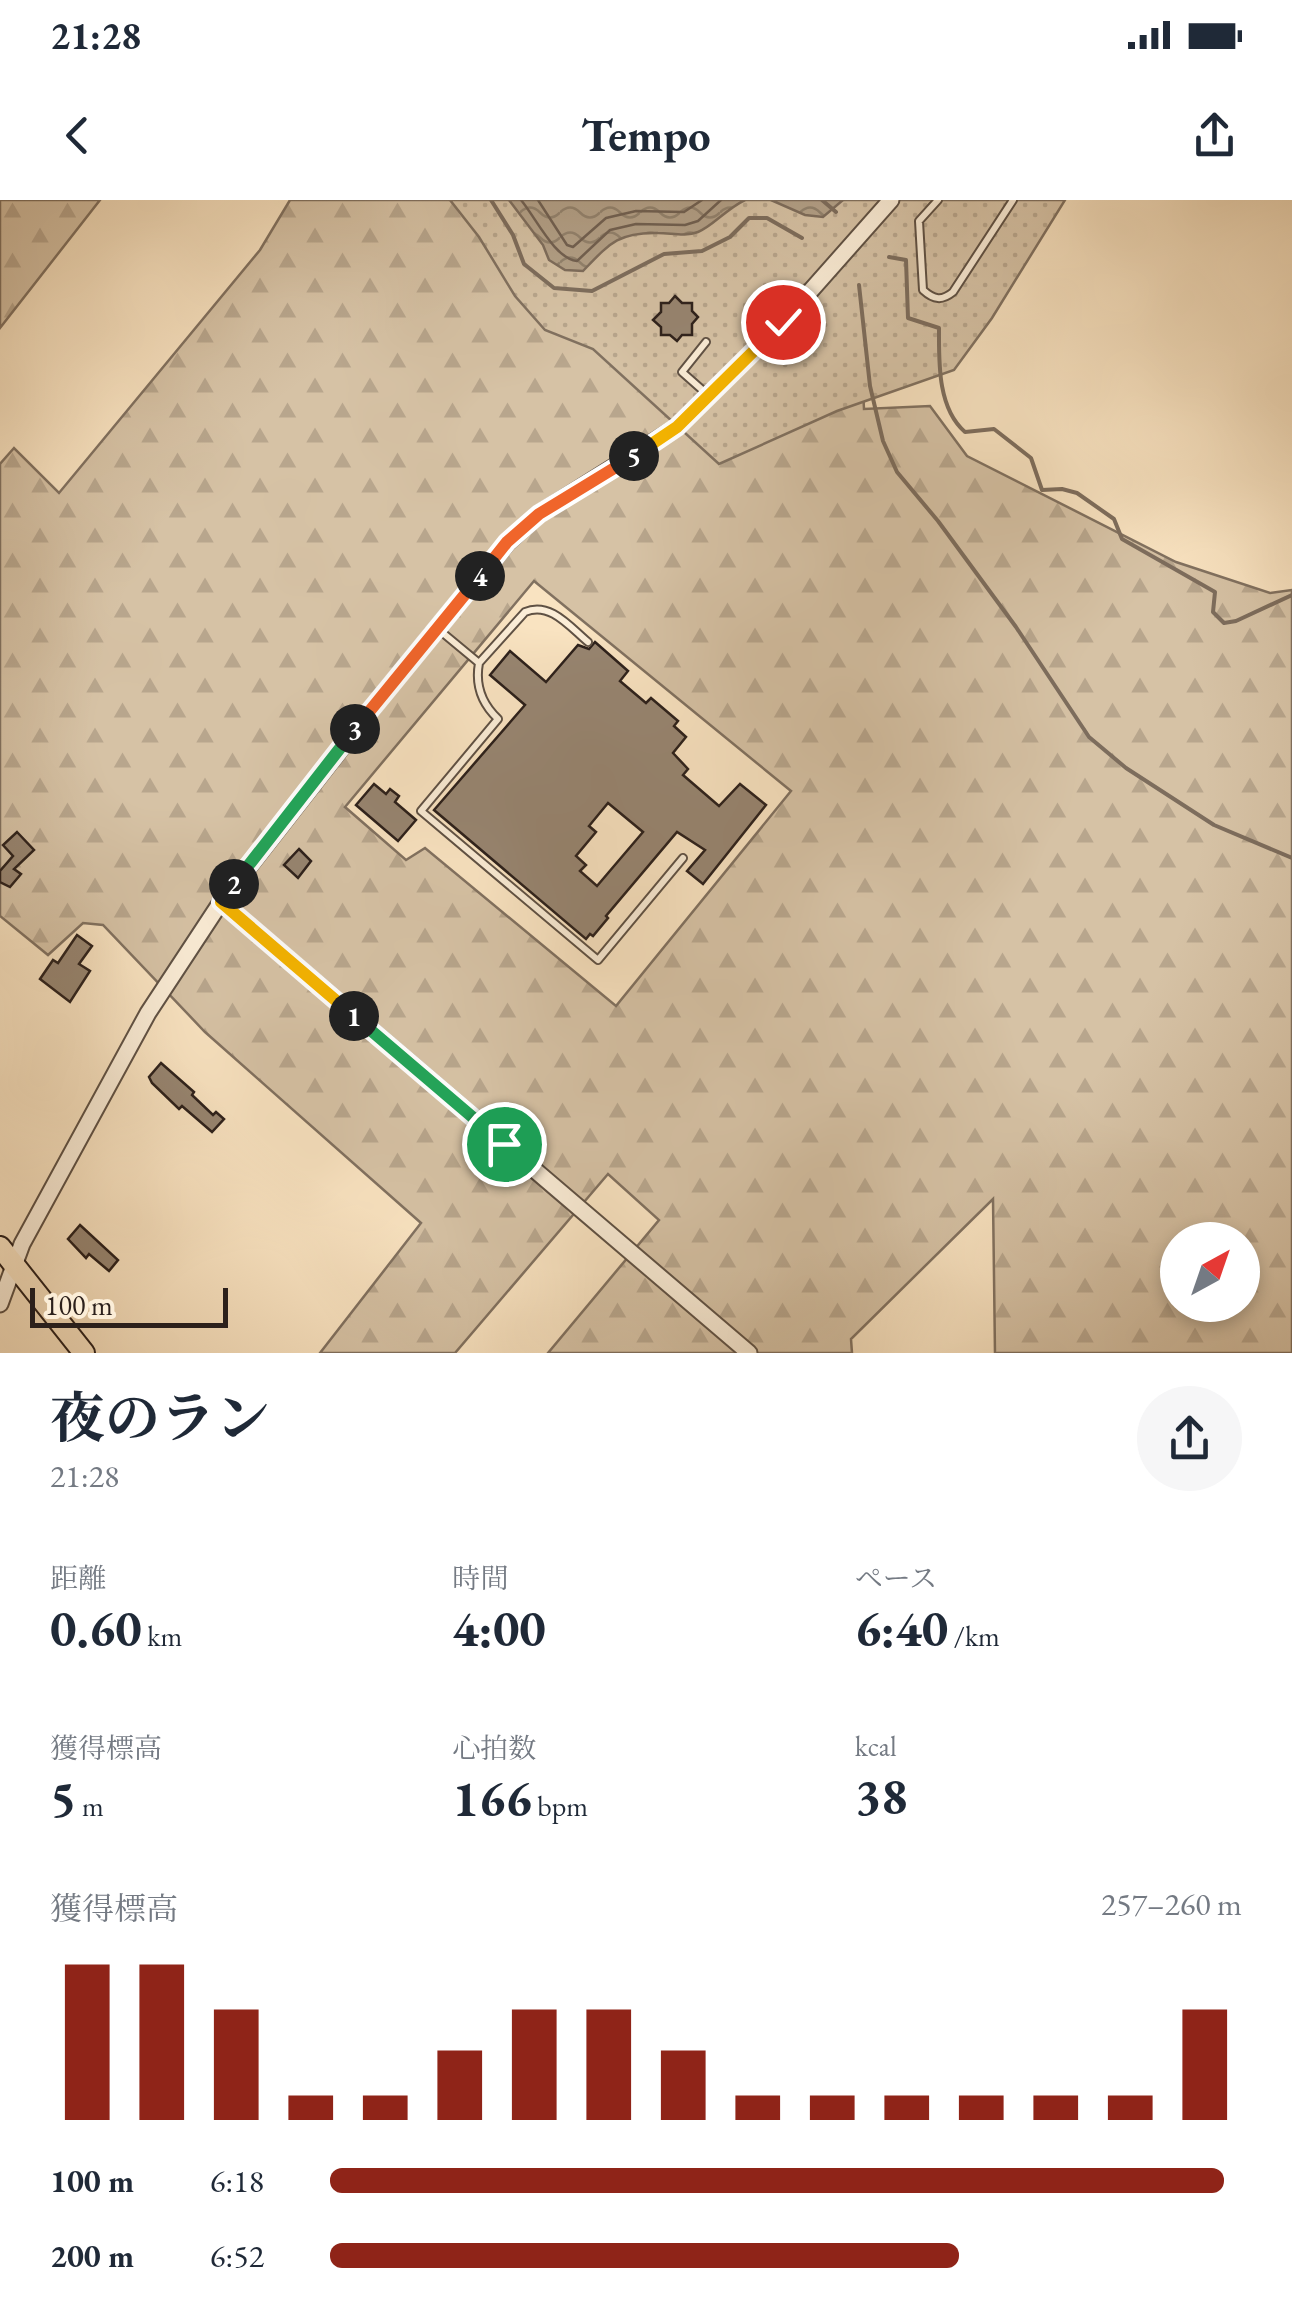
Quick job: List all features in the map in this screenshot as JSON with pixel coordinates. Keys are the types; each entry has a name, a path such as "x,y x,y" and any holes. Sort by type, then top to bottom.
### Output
{"highway":[{"path":"0,1247 84,1353"}],"street":[{"path":"0,1304 22,1244 148,1013 221,902 292,807 507,542 539,514 677,427 783,322 891,200"},
{"path":"221,902 749,1353"}],"lane":[{"path":"938,200 920,221 923,290 938,299 954,292 1013,200"},
{"path":"706,342 682,372 709,396"},
{"path":"588,642 552,612 533,608 525,612 479,663 476,676 480,692 486,708 498,719 421,811 598,960 684,858"},
{"path":"438,628 479,663"}],"green space":[{"path":"0,200 100,200 0,328"},
{"path":"290,200 467,200 857,273 864,409 930,406 967,456 1176,562 1270,593 1292,590 1292,1353 995,1353 993,1199 851,1339 852,1353 548,1353 659,1220 608,1174 455,1353 320,1353 421,1223 205,1032 103,925 83,923 48,955 0,916 0,464 14,448 59,493 260,250","holes":["534,581 791,791 616,1006 425,848 406,860 345,807"]},
{"path":"450,200 1065,200 992,318 954,370 837,411 719,464 593,349 545,330 515,296 479,237"}],"water":[{"path":"509,200 745,200 698,232 624,237 583,271 565,270 549,260 543,245"},
{"path":"771,200 843,200 823,217 805,215"}],"building":[{"path":"675,296 682,303 692,303 692,311 698,317 692,324 692,335 682,335 677,341 670,335 661,335 661,327 653,320 661,312 661,303 669,303"},
{"path":"595,642 628,671 620,681 646,703 651,698 678,721 674,726 686,737 673,753 688,769 683,775 719,806 740,784 766,805 703,884 687,871 705,850 677,832 593,936 590,934 586,939 434,810 525,705 490,675 510,651 546,682 578,645 589,649","holes":["608,803 643,832 597,886 580,871 586,865 576,856 596,832 589,826"]},
{"path":"374,784 386,794 390,789 399,796 395,802 416,820 398,841 356,805"},
{"path":"17,832 34,850 14,869 21,874 10,887 0,882 0,871 13,856 3,845"},
{"path":"299,849 311,861 298,878 284,865"},
{"path":"77,935 92,946 79,964 90,971 70,1002 40,979 53,960 58,963"},
{"path":"161,1063 213,1115 216,1112 224,1119 212,1132 182,1106 179,1109 152,1083 149,1077"},
{"path":"80,1225 118,1260 109,1271 89,1254 86,1258 68,1239"}],"waterway":[{"path":"491,200 513,235 524,264 554,288 592,291 664,254 702,251 730,237 749,218 767,218 802,238"},
{"path":"822,200 836,212"},
{"path":"889,257 906,260 908,318 939,328 944,397 965,432 994,429 1031,458 1042,490 1077,493 1114,519 1122,539 1215,592 1213,612 1224,623 1292,595"},
{"path":"859,285 870,386 883,441 897,472 1016,627 1089,737 1126,768 1214,825 1292,858"}],"route":[{"path":"504,1144 221,902 292,807 507,542 567,495 610,472 677,427 783,322"}]}
